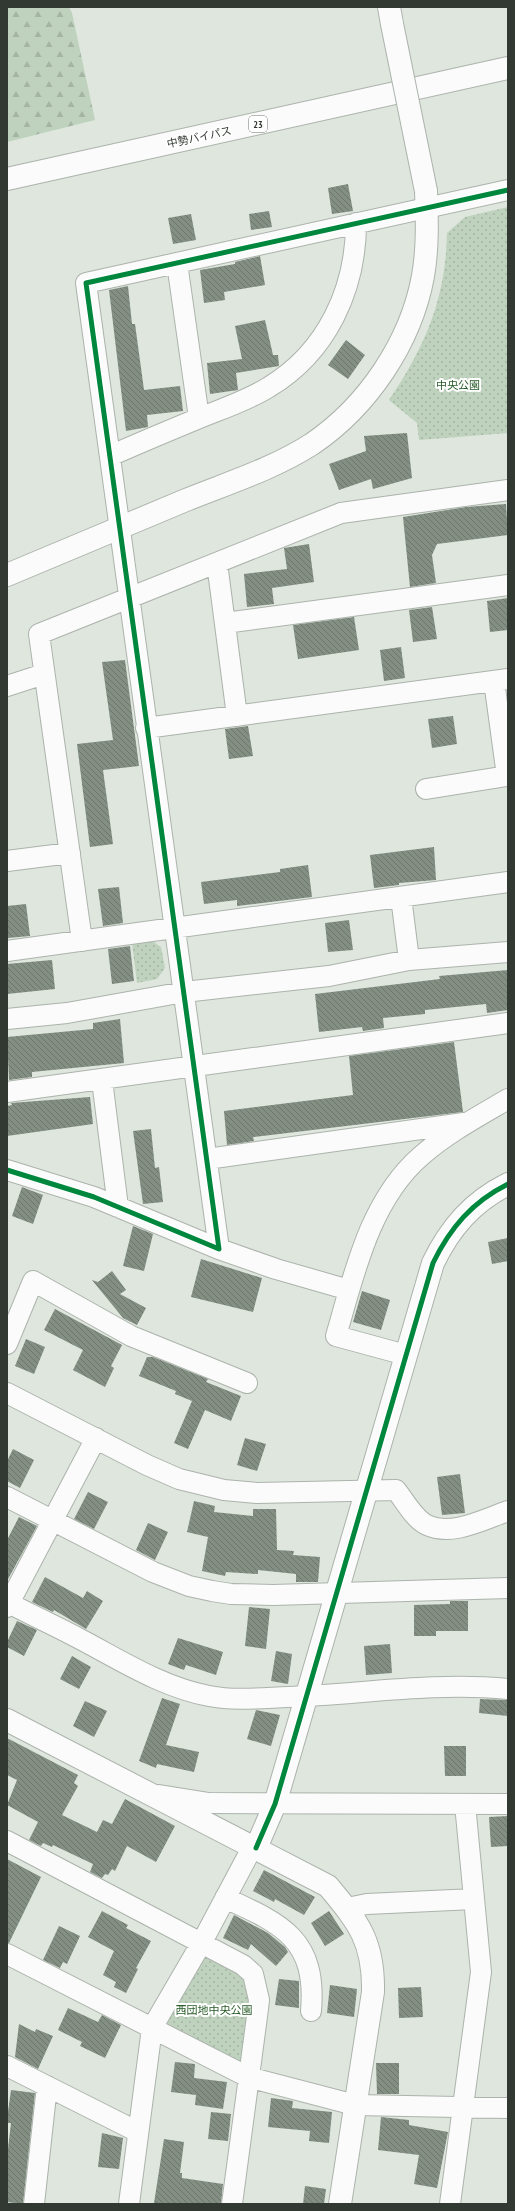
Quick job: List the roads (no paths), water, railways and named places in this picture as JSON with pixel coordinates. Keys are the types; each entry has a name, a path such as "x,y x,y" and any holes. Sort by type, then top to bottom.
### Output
{"main road":[{"path":"7,575 286,458 330,431 350,412 389,364 410,322 423,276 426,200 391,15"},
{"name":"中勢バイパス","path":"7,179 508,68"},
{"path":"358,102 454,91 508,80"},
{"path":"254,1847 275,1804 427,1280 441,1247 459,1220 473,1206 493,1192 508,1184"},
{"path":"7,1720 328,1886 347,1908 360,1928 367,1944 373,1972 373,1992 340,2204"}],"street":[{"path":"219,1249 146,728 86,283 356,223 426,200 508,190"},
{"path":"110,456 199,418 244,401 292,372 307,357 329,328 346,292 356,247 356,223"},
{"path":"177,263 199,418"},
{"path":"82,941 39,634 341,513 508,490"},
{"path":"217,563 237,716"},
{"path":"225,623 508,585"},
{"path":"7,686 44,674"},
{"path":"146,728 501,680 507,776 426,789"},
{"path":"7,861 70,853"},
{"path":"7,951 508,882"},
{"path":"401,897 409,960"},
{"path":"7,1018 68,1013 184,992 329,976 409,960 508,952"},
{"path":"7,1092 508,1023"},
{"path":"102,1080 118,1207"},
{"path":"406,1355 336,1336 364,1243 390,1192 421,1156 468,1123 508,1099"},
{"path":"207,1159 468,1123"},
{"path":"7,1170 94,1197 219,1249 276,1269 349,1290"},
{"path":"7,1344 33,1281 131,1336 247,1383"},
{"path":"7,1393 179,1479 224,1490 257,1493 396,1490 416,1516 426,1525 440,1528 463,1527 508,1511"},
{"path":"96,1438 8,1604 138,1671 191,1692 211,1696 236,1698 306,1696 430,1686 508,1689"},
{"path":"7,1497 153,1572 189,1586 239,1594 336,1594 508,1588"},
{"path":"149,1793 210,1803 508,1804"},
{"path":"450,2204 481,1972 465,1804"},
{"path":"7,1841 202,1942 244,1965 253,1974 259,2000 232,2204"},
{"path":"129,2204 152,2028 202,1942 254,1847"},
{"path":"225,1898 264,1915 291,1935 308,1963 312,1990 311,2011"},
{"path":"347,1908 367,1904 474,1899"},
{"path":"7,1954 248,2077 355,2105 508,2108"},
{"path":"7,2066 138,2132"},
{"path":"34,2204 47,2086"}],"park label":[{"name":"中央公園","path":"458,385"},
{"name":"西団地中央公園","path":"214,2010"}]}
